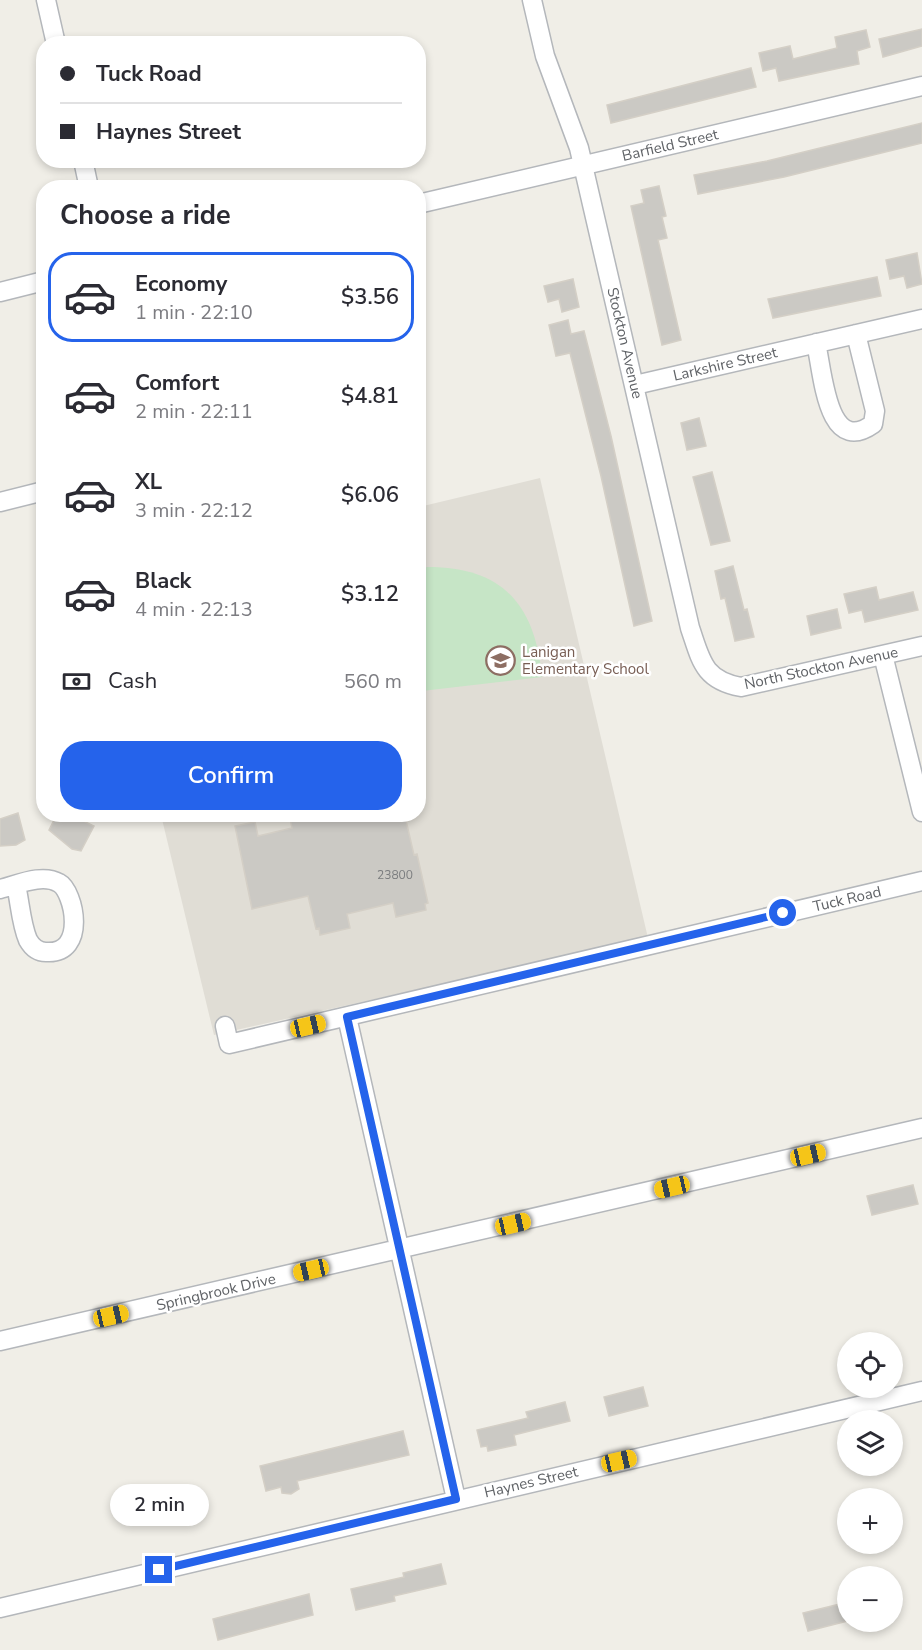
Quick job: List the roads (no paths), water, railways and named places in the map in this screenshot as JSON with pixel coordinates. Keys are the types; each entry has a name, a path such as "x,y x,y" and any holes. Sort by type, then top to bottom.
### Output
{"street":[{"path":"46,0 54,36"},
{"name":"Stockton Avenue","path":"532,0 545,56 575,134 583,165 690,628 704,666 719,682"},
{"name":"Barfield Street","path":"426,202 922,86"},
{"path":"0,292 36,283"},
{"name":"Larkshire Street","path":"635,385 922,319"},
{"path":"816,343 833,416 840,428 850,433 861,432 873,424 874,411 856,334"},
{"path":"0,502 36,494"},
{"name":"North Stockton Avenue","path":"719,682 741,687 922,646"},
{"path":"883,655 922,812"},
{"name":"Tuck Road","path":"225,1026 229,1044 621,950 922,882"},
{"path":"347,1017 456,1499"},
{"name":"Springbrook Drive","path":"0,1341 922,1128"},
{"name":"Haynes Street","path":"0,1608 922,1391"}],"place":[{"name":"Lanigan Elementary School","path":"501,661"}]}
